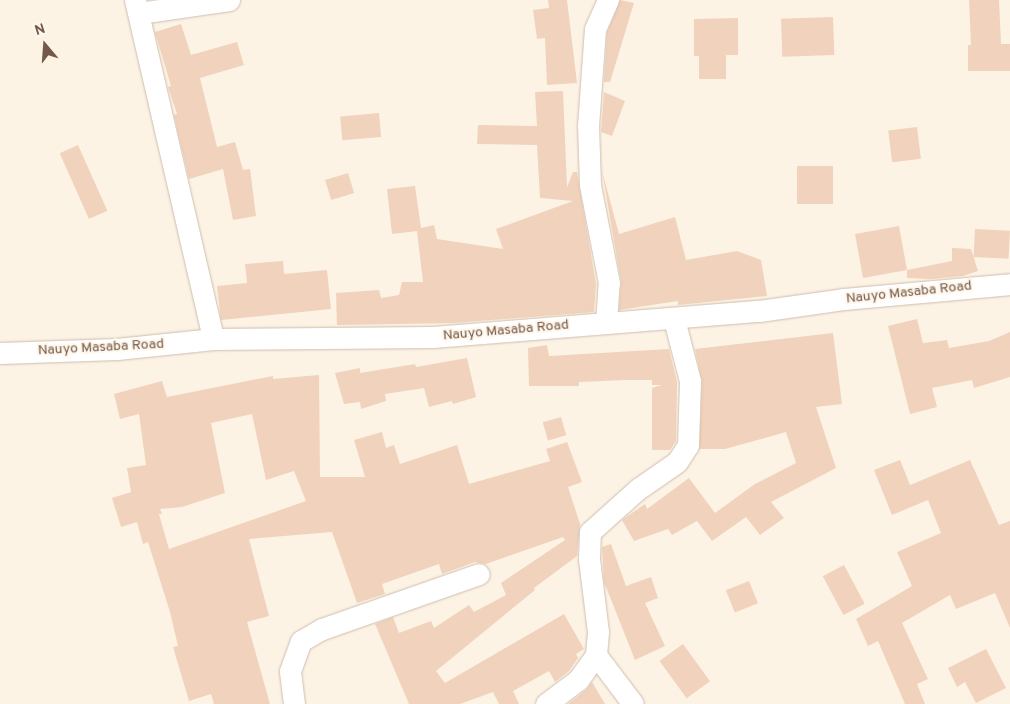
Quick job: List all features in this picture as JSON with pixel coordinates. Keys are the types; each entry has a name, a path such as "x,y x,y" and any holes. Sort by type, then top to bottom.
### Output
{"street":[{"path":"213,339 137,7 229,0"},
{"path":"606,322 609,283 590,185 588,126 595,29 608,0"},
{"name":"Nauyo Masaba Road","path":"0,353 117,348 213,339 433,337 606,322 674,319 1010,284"},
{"path":"546,704 578,680 596,655 598,632 589,559 590,532 638,490 677,462 688,445 690,381 674,319"},
{"path":"294,704 290,670 300,641 322,630 479,574"},
{"path":"596,655 633,704"}],"building":[{"path":"548,0 567,0 577,83 547,85 545,38 537,39 533,10 549,8"},
{"path":"620,0 634,3 610,82 604,82 607,32"},
{"path":"969,0 999,0 1001,44 1010,44 1010,71 968,71 968,45 971,45"},
{"path":"833,17 834,55 782,57 781,19"},
{"path":"738,18 738,55 726,55 726,79 699,79 699,56 694,56 694,19"},
{"path":"181,24 191,55 237,42 244,65 200,78 217,147 235,142 243,170 250,169 256,216 233,220 223,169 189,179 174,115 177,114 168,87 171,86 155,32"},
{"path":"563,91 567,187 573,172 577,172 596,284 594,312 454,323 337,325 336,293 379,290 381,298 399,295 402,282 423,282 417,231 392,234 387,189 415,186 421,228 434,225 437,239 503,249 496,229 573,201 540,198 537,145 477,144 478,125 537,126 535,92"},
{"path":"604,92 625,101 612,136 601,132"},
{"path":"379,113 381,137 342,140 340,116"},
{"path":"917,127 921,159 892,162 888,131"},
{"path":"78,145 107,211 89,219 60,153"},
{"path":"797,166 833,166 833,204 797,204"},
{"path":"602,171 619,234 675,217 686,260 737,251 761,260 767,296 678,305 678,301 619,310 621,281"},
{"path":"348,173 354,193 331,200 325,180"},
{"path":"899,226 907,270 863,278 855,234"},
{"path":"975,229 1010,231 1008,259 974,257"},
{"path":"952,248 971,249 978,271 963,276 931,279 907,278 907,270 952,261"},
{"path":"283,261 284,274 327,270 331,309 221,320 217,286 247,283 245,264"},
{"path":"917,319 923,343 947,340 949,348 989,341 1010,332 1010,377 974,388 972,380 932,388 937,407 910,414 888,326"},
{"path":"833,333 842,404 816,407 836,468 771,502 784,518 760,535 746,517 712,541 697,521 672,535 668,529 634,541 622,520 645,504 647,509 689,478 715,513 755,484 796,463 786,432 725,449 699,449 702,381 695,349"},
{"path":"547,345 549,356 669,349 677,382 676,441 670,450 652,450 652,388 662,385 652,385 652,380 625,380 579,382 579,386 529,386 528,348"},
{"path":"467,358 476,397 453,404 452,401 429,407 424,388 385,394 386,401 361,409 360,402 344,404 335,373 360,368 360,373 415,364 416,367"},
{"path":"319,375 320,477 365,477 354,440 382,432 386,448 394,445 400,464 457,445 469,484 550,461 546,449 567,442 582,482 568,487 580,524 577,556 534,588 535,590 436,671 445,683 564,614 584,649 576,654 578,658 569,671 555,682 549,671 513,691 519,704 499,704 493,692 460,704 409,704 375,624 393,617 399,633 431,621 434,628 469,605 474,612 506,595 501,583 565,540 563,537 486,564 475,562 442,574 439,564 382,584 385,594 357,603 332,532 249,539 269,616 247,622 270,704 214,704 211,694 189,701 173,647 178,646 170,612 148,542 143,544 137,522 121,527 112,498 131,492 127,468 146,465 139,414 120,419 114,394 162,381 167,397 273,376 273,379","holes":["252,414 266,480 294,471 306,501 169,549 159,514 162,514 160,509 182,507 225,493 211,423"]},
{"path":"561,417 566,435 548,441 543,422"},
{"path":"900,460 910,485 970,460 999,525 1010,521 1010,628 995,593 956,609 950,595 902,623 928,679 917,684 925,704 905,704 878,641 868,646 856,619 912,586 897,552 941,533 928,500 892,515 874,470"},
{"path":"611,544 626,586 651,577 658,598 645,603 665,646 635,660 604,582 602,547"},
{"path":"844,565 865,604 843,615 823,576"},
{"path":"749,581 758,603 735,613 726,590"},
{"path":"683,644 710,681 687,698 660,661"},
{"path":"986,649 1006,688 976,703 965,682 957,687 948,668"},
{"path":"592,682 605,704 568,704 586,690"}]}
